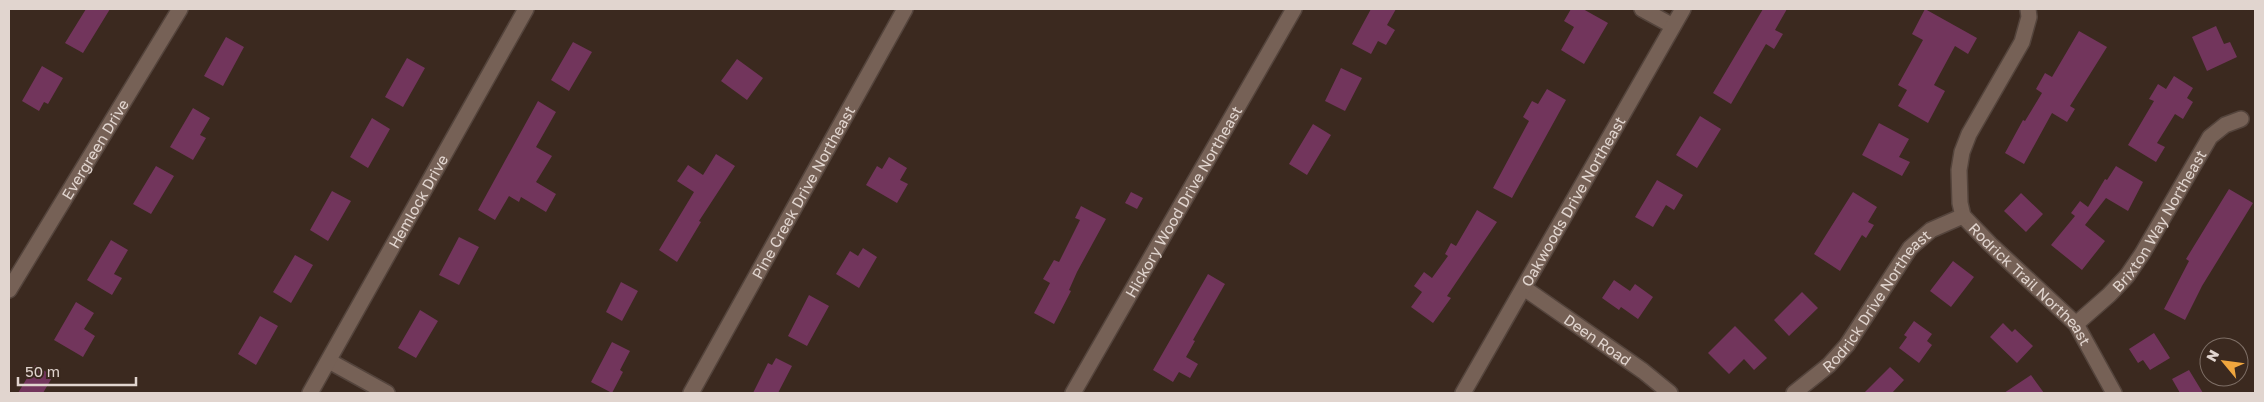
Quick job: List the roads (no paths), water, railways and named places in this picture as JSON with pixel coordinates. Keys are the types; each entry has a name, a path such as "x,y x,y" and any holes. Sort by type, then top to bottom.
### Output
{"street":[{"name":"Evergreen Drive","path":"9,290 180,9"},
{"name":"Hemlock Drive","path":"310,393 526,9"},
{"name":"Pine Creek Drive Northeast","path":"691,393 905,9"},
{"name":"Hickory Wood Drive Northeast","path":"1073,393 1294,9"},
{"path":"1642,9 1673,26"},
{"name":"Oakwoods Drive Northeast","path":"1463,393 1683,9"},
{"name":"Rodrick Trail Northeast","path":"2028,9 2029,17 2022,42 1969,134 1962,152 1958,190 1963,216 1990,244 2076,324 2114,393"},
{"name":"Brixton Way Northeast","path":"2076,324 2109,295 2132,269 2210,137 2224,125 2241,119"},
{"name":"Rodrick Drive Northeast","path":"1794,393 1829,365 1847,345 1910,248 1931,230 1963,216"},
{"name":"Deen Road","path":"1524,288 1642,370 1670,393"},
{"path":"329,361 387,393"}]}
